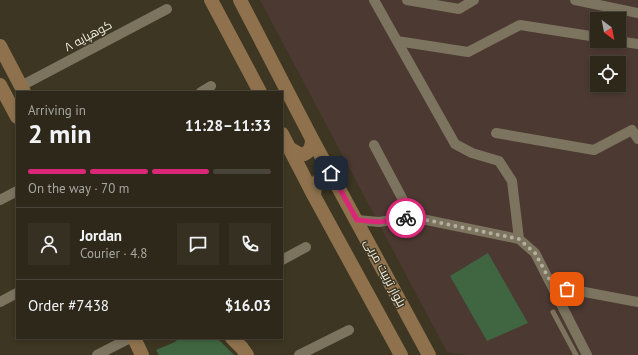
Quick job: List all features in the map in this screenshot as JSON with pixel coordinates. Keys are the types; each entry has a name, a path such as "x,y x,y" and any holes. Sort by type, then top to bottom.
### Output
{"main road":[{"path":"212,0 259,91"},
{"name":"بلوار تربیت مربی","path":"240,0 312,139 429,355"},
{"path":"0,46 22,89"},
{"path":"2,92 16,115"},
{"name":"بلوار تربیت مربی","path":"283,136 401,355"},
{"path":"289,148 301,155 306,154 310,150 312,139"},
{"path":"314,196 315,184 320,178 327,178 337,184"},
{"path":"134,339 142,355"},
{"path":"233,339 247,355"}],"street":[{"path":"374,0 455,144 472,153 499,161 512,181 519,239"},
{"path":"407,0 459,8 474,0"},
{"path":"575,0 638,12"},
{"name":"کوهپایه ۸","path":"22,89 167,9"},
{"path":"397,41 468,52 520,25 590,37"},
{"path":"626,42 638,44"},
{"path":"203,91 211,86"},
{"path":"496,133 594,150 632,130 638,139"},
{"path":"374,145 412,217"},
{"path":"0,200 16,191"},
{"path":"357,220 379,222 412,217 519,239 535,253 587,355"},
{"path":"283,259 306,247"},
{"path":"553,286 638,302"},
{"path":"0,302 16,294"},
{"path":"299,355 349,330"},
{"path":"97,355 128,339"}],"lane":[{"path":"553,312 576,355"}],"shaded area":[{"path":"260,0 638,0 638,355 468,355 447,352"}],"green space":[{"path":"488,253 528,323 487,341 450,276"},
{"path":"178,339 218,339 234,355 159,355 156,350 175,342"}],"way so far":[{"path":"406,218 412,217 519,239 535,253 553,286 567,289"}],"route":[{"path":"331,173 357,220 379,222 406,218"}]}
